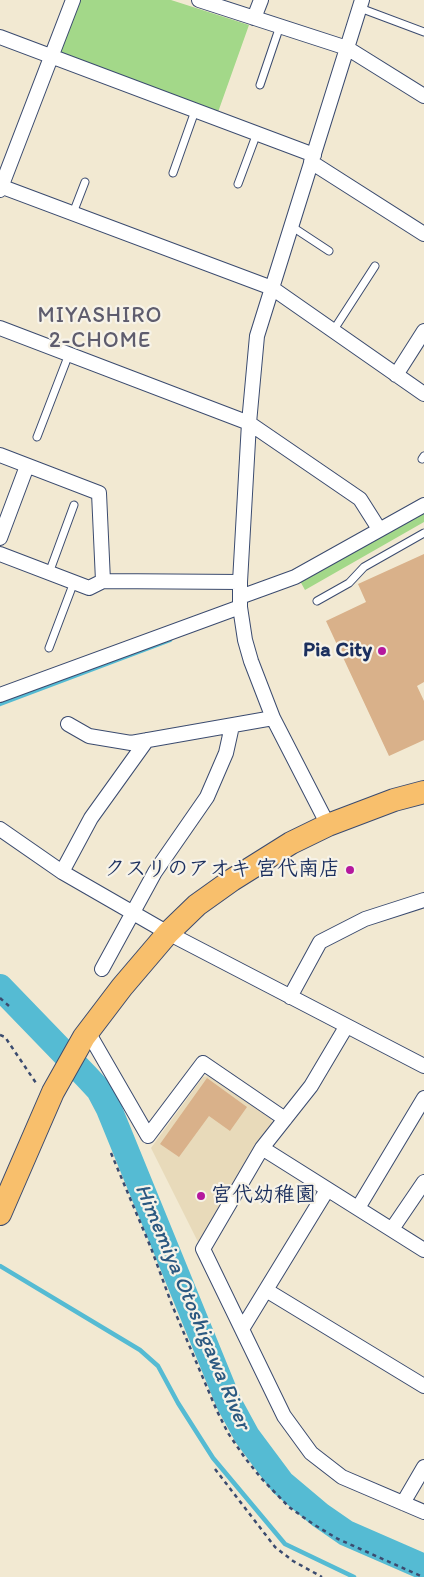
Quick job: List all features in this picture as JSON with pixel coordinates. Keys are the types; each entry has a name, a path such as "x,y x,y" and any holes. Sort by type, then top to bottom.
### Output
{"main road":[{"path":"0,1214 34,1138 50,1096 86,1035 122,987 168,932 198,905 232,880 276,852 328,825 394,800 424,792"}],"street":[{"path":"73,0 0,188 272,288 424,394"},
{"path":"198,0 348,48 424,96"},
{"path":"254,18 261,0"},
{"path":"328,825 273,718 251,661 245,640 240,602 240,582 249,423 257,336 361,4"},
{"path":"0,37 257,134 312,159 424,234"},
{"path":"0,328 249,423 360,499 379,529"},
{"path":"396,375 424,331"},
{"path":"0,456 99,493 103,581"},
{"path":"0,538 27,466"},
{"path":"0,695 240,602 295,577 424,505"},
{"path":"0,554 90,588 103,581 240,582"},
{"path":"68,724 89,736 131,743 273,718"},
{"path":"102,969 155,872 207,797 226,753 232,726"},
{"path":"62,872 91,818 147,740"},
{"path":"0,829 62,872 133,913 346,1027 424,1066"},
{"path":"290,997 320,942 365,919 424,900"},
{"path":"346,1027 311,1086 262,1148 203,1249 284,1416 311,1453 342,1478 424,1512"},
{"path":"86,1035 148,1136 203,1063 285,1119"},
{"path":"358,1208 424,1098"},
{"path":"262,1148 424,1250"},
{"path":"392,1229 424,1182"},
{"path":"242,1329 326,1190"},
{"path":"266,1290 424,1386"},
{"path":"403,1503 424,1467"}],"lane":[{"path":"361,4 424,32"},
{"path":"260,85 280,26"},
{"path":"173,172 196,111"},
{"path":"238,184 257,134"},
{"path":"73,214 85,182"},
{"path":"291,226 329,251"},
{"path":"333,331 375,266"},
{"path":"37,437 69,354"},
{"path":"49,573 74,505"},
{"path":"317,601 348,583 364,567 424,533"},
{"path":"49,648 74,582"}],"path":[{"path":"0,998 9,1006"},
{"path":"0,1035 5,1037 50,1096"},
{"path":"111,1153 152,1248 172,1306 217,1411 228,1433 245,1458 289,1507 312,1524 338,1539 423,1577"},
{"path":"215,1469 275,1547 293,1561 322,1577"}],"shaded area":[{"name":"宮代幼稚園","path":"210,1076 271,1119 273,1126 256,1149 198,1242 151,1148 203,1077"}],"green space":[{"path":"78,0 171,0 249,25 217,115 58,54"},
{"path":"424,512 424,522 305,590 300,581"}],"building":[{"name":"Pia City","path":"424,554 424,682 417,686 424,701 424,740 389,756 326,621 366,602 358,584"},
{"path":"207,1078 247,1107 230,1131 209,1116 179,1157 160,1144"}],"waterway":[{"path":"0,704 170,640"},
{"name":"Himemiya Otoshigawa River","path":"0,987 99,1090 109,1109 229,1403 247,1436 282,1483 320,1515 346,1533 424,1567"},
{"path":"0,1266 140,1350 158,1366 178,1403 213,1458 285,1544 354,1577"}],"place":[{"name":"Pia City","path":"382,651"},
{"name":"クスリのアオキ 宮代南店","path":"350,870"},
{"name":"宮代幼稚園","path":"201,1196"}],"district":[{"name":"MIYASHIRO 2-CHOME","path":"100,328"}]}
